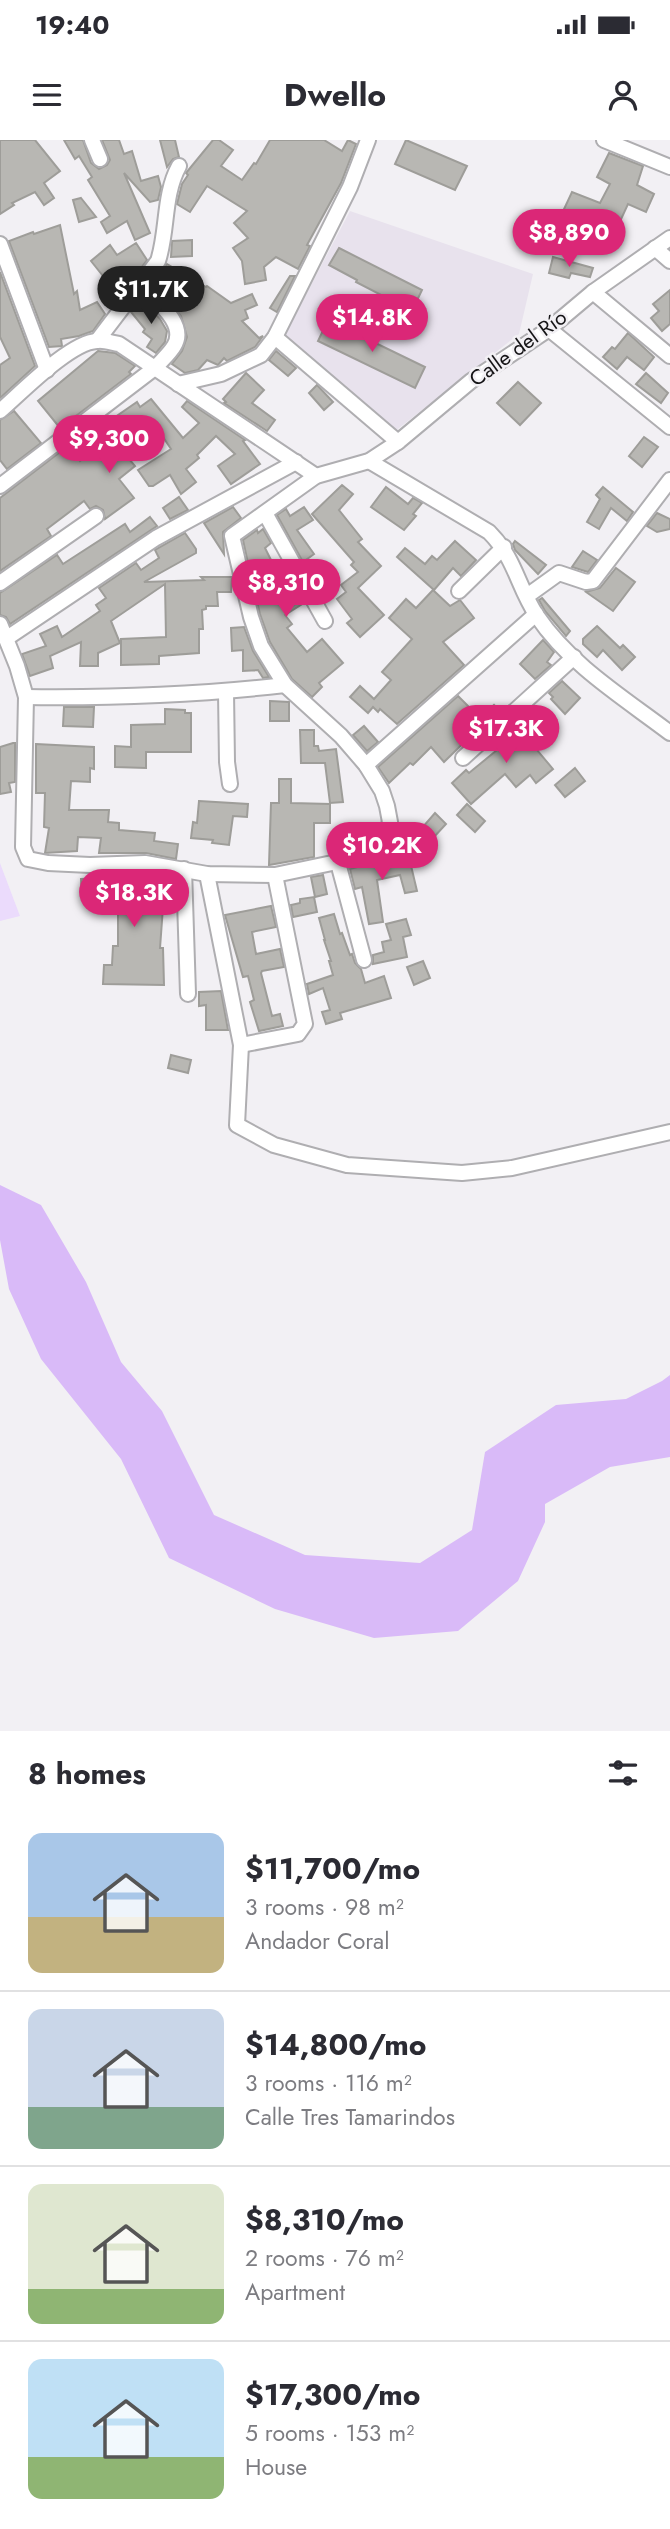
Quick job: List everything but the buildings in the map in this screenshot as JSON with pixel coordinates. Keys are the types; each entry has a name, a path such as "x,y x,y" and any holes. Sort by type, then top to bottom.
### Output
{"street":[{"path":"92,140 100,159"},
{"path":"178,384 220,374 261,355 275,337 350,187 368,140"},
{"path":"604,140 637,147 670,167"},
{"path":"97,341 142,286 158,261 163,247 168,200 174,174 179,166"},
{"name":"Calle del Río","path":"285,685 261,646 251,617 232,536 317,476 369,461 398,442 471,381 549,328 593,292 670,238"},
{"path":"0,244 47,370"},
{"path":"655,248 670,261"},
{"path":"3,478 156,367 175,345 178,334 173,319 142,286"},
{"path":"593,292 670,356"},
{"path":"549,328 670,427"},
{"path":"275,337 398,442"},
{"path":"0,411 82,344 97,341 119,344 317,476"},
{"path":"369,461 475,522 504,547 536,614 551,635 573,657 670,733"},
{"path":"7,638 156,538 296,462"},
{"path":"527,596 559,573 586,582 593,581 670,480"},
{"path":"265,513 324,621"},
{"path":"0,583 96,516"},
{"path":"459,591 504,547"},
{"path":"366,765 536,614"},
{"path":"0,624 26,697 23,847 28,859 90,865 145,863 206,874 275,875 338,863 374,852 390,822 382,792 366,765 341,736 285,685 226,692 97,698 26,697"},
{"path":"463,758 573,657"},
{"path":"226,692 226,762 230,784"},
{"path":"338,863 364,960"},
{"path":"184,869 188,994"},
{"path":"206,874 242,1045 237,1125 274,1145 347,1165 462,1173 512,1168 670,1132"},
{"path":"242,1045 298,1034 305,1024 275,875"}],"shaded area":[{"path":"350,211 533,274 519,334 394,432 283,338"},
{"path":"0,863 20,916 0,921"},
{"path":"0,1185 41,1205 86,1282 121,1362 162,1411 214,1515 305,1555 420,1563 472,1530 485,1452 556,1405 626,1399 670,1375 670,1457 610,1467 545,1504 545,1522 518,1581 458,1631 374,1638 275,1609 169,1558 121,1459 41,1359 9,1289 0,1240"}]}
